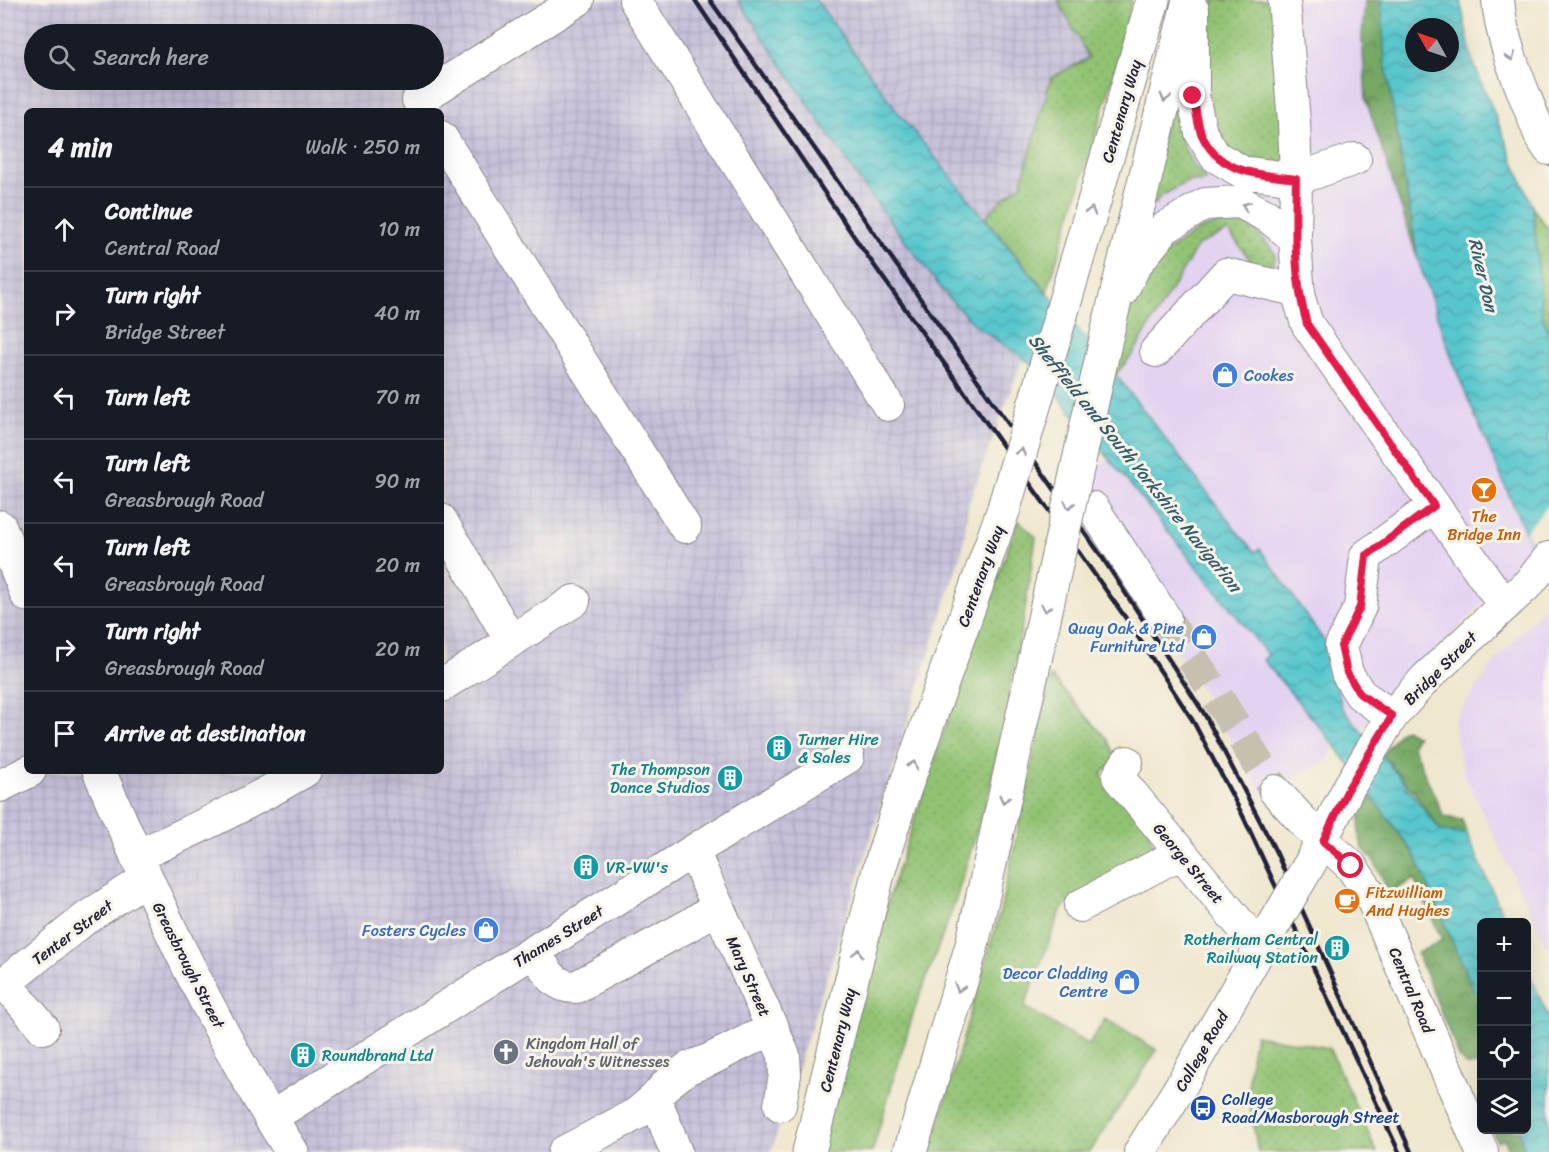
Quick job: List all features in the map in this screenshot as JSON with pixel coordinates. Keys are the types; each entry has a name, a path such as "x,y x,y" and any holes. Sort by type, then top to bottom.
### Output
{"main road":[{"name":"Centenary Way","path":"809,1152 879,870 899,805 1004,508 1153,0"},
{"path":"910,1152 972,945 1110,318 1191,0"},
{"path":"0,526 24,587"},
{"name":"Greasbrough Street","path":"100,774 141,867 199,989 270,1118 292,1152"}],"street":[{"path":"444,84 578,0"},
{"path":"635,0 888,405"},
{"path":"1191,0 1193,96 1201,133 1215,156 1242,172 1296,179 1355,159"},
{"path":"1498,0 1508,50 1541,136 1549,149"},
{"path":"1285,6 1296,179 1295,238 1299,291 1307,324 1504,605"},
{"path":"423,108 418,100 434,90"},
{"path":"444,142 685,527"},
{"path":"1110,318 1136,264 1165,228 1205,204 1240,202 1267,216 1295,238"},
{"path":"1156,351 1226,274 1299,291"},
{"path":"1388,723 1360,694 1347,673 1341,646 1360,607 1366,556 1434,506"},
{"path":"1093,508 1165,618"},
{"path":"444,525 511,641"},
{"name":"Bridge Street","path":"1267,937 1317,850 1349,787 1388,723 1426,678 1529,583 1545,562"},
{"path":"444,684 574,601"},
{"name":"Thames Street","path":"270,1118 693,851 848,757"},
{"name":"George Street","path":"1123,770 1181,853 1267,937"},
{"path":"0,786 24,774"},
{"name":"Tenter Street","path":"3,985 86,918 141,867 190,833 300,774"},
{"name":"Central Road","path":"1275,791 1317,850 1351,866 1370,894 1482,1152"},
{"name":"Mary Street","path":"693,851 784,1055 785,1075 780,1105"},
{"path":"1080,906 1181,853"},
{"path":"534,951 554,981 568,987 576,987 691,924 718,906"},
{"name":"College Road","path":"1153,1148 1267,937"},
{"path":"3,985 43,1028"},
{"path":"564,1152 636,1114 687,1068 709,1060 773,1028"},
{"path":"655,1098 676,1152"}],"shaded area":[{"path":"0,0 1132,0 1116,68 1047,292 968,505 963,547 771,1152 337,1152 336,1150 333,1152 0,1152"},
{"path":"1205,0 1381,0 1456,370 1535,552 1517,571 1491,587 1483,603 1360,730 1342,708 1327,645 1260,549 1255,553 1240,535 1106,362 1182,93"},
{"path":"1108,459 1268,655 1263,660 1334,744 1329,759 1264,796 1201,689 1078,503 1093,470"},
{"path":"1549,602 1549,950 1463,772 1453,721 1497,659"}],"green space":[{"path":"1058,0 1132,0 1116,68 1047,292 985,218 1002,199 1021,185 1051,78 1089,58"},
{"path":"1214,0 1273,0 1286,160 1267,167 1232,152 1216,125 1208,93 1205,60 1207,28"},
{"path":"1365,0 1382,0 1385,60 1418,260 1366,99 1362,37"},
{"path":"1172,97 1184,147 1192,164 1206,179 1202,182 1189,181 1159,197 1156,204 1146,201"},
{"path":"1533,208 1549,230 1549,335 1542,314"},
{"path":"1235,219 1253,229 1268,244 1276,255 1273,265 1257,269 1228,231 1198,245 1133,354 1116,374 1106,362 1115,321 1150,267 1165,253 1198,230"},
{"path":"1018,520 1036,537 1024,616 990,788 954,905 913,1014 872,1152 818,1152 891,890"},
{"path":"1051,676 1108,740 1116,759 1101,774 1145,824 1155,848 1146,863 1076,895 1061,910 1024,1007 1089,1045 1105,1019 1157,1050 1090,1152 930,1152 1000,912"},
{"path":"1405,729 1417,736 1412,745 1444,817 1462,820 1467,834 1441,831 1414,792 1382,755 1399,733"},
{"path":"1371,795 1415,855 1477,998 1477,1065 1466,1065 1460,1059 1417,953 1442,940 1414,879 1389,893 1375,863 1362,847 1359,833 1360,810"},
{"path":"1255,1035 1329,1048 1377,1152 1258,1152 1248,1094"},
{"path":"1494,1134 1520,1134 1525,1152 1510,1152 1504,1139 1497,1142"}],"water":[{"name":"Sheffield and South Yorkshire Navigation","path":"738,0 816,0 897,111 1106,362 1240,535 1255,552 1260,549 1327,645 1342,708 1441,831 1467,834 1504,918 1477,918 1477,998 1415,855 1334,744 1263,660 1268,655 1034,366 976,326 946,295 863,185"},
{"name":"River Don","path":"1381,0 1460,0 1472,59 1533,208 1542,314 1549,335 1549,581 1525,532 1456,370 1418,260 1385,60"},
{"path":"1531,977 1549,1019 1549,1152 1525,1152 1520,1134 1531,1134"}],"pier":[{"path":"1549,504 1549,581 1525,532"}],"tunnel":[{"path":"1165,618 1208,682 1275,791"}],"railway":[{"path":"695,0 859,244 1125,617 1193,721 1243,816 1399,1152"},
{"path":"710,0 1102,557 1205,715 1276,852 1411,1152"}],"place":[{"name":"Cookes","path":"1225,375"},
{"name":"The Bridge Inn","path":"1484,490"},
{"name":"Quay Oak & Pine Furniture Ltd","path":"1204,637"},
{"name":"Turner Hire & Sales","path":"779,748"},
{"name":"The Thompson Dance Studios","path":"730,778"},
{"name":"VR-VW's","path":"586,867"},
{"name":"Fitzwilliam And Hughes","path":"1347,901"},
{"name":"Fosters Cycles","path":"486,930"},
{"name":"Rotherham Central Railway Station","path":"1337,948"},
{"name":"Decor Cladding Centre","path":"1127,982"},
{"name":"Kingdom Hall of Jehovah's Witnesses","path":"506,1052"},
{"name":"Roundbrand Ltd","path":"303,1055"},
{"name":"College Road/Masborough Street","path":"1203,1108"}],"route":[{"path":"1193,96 1201,133 1215,156 1242,172 1296,179 1295,238 1299,298 1307,324 1434,506 1366,556 1360,607 1341,646 1347,673 1360,694 1392,716 1349,787 1323,841 1351,866"}]}
